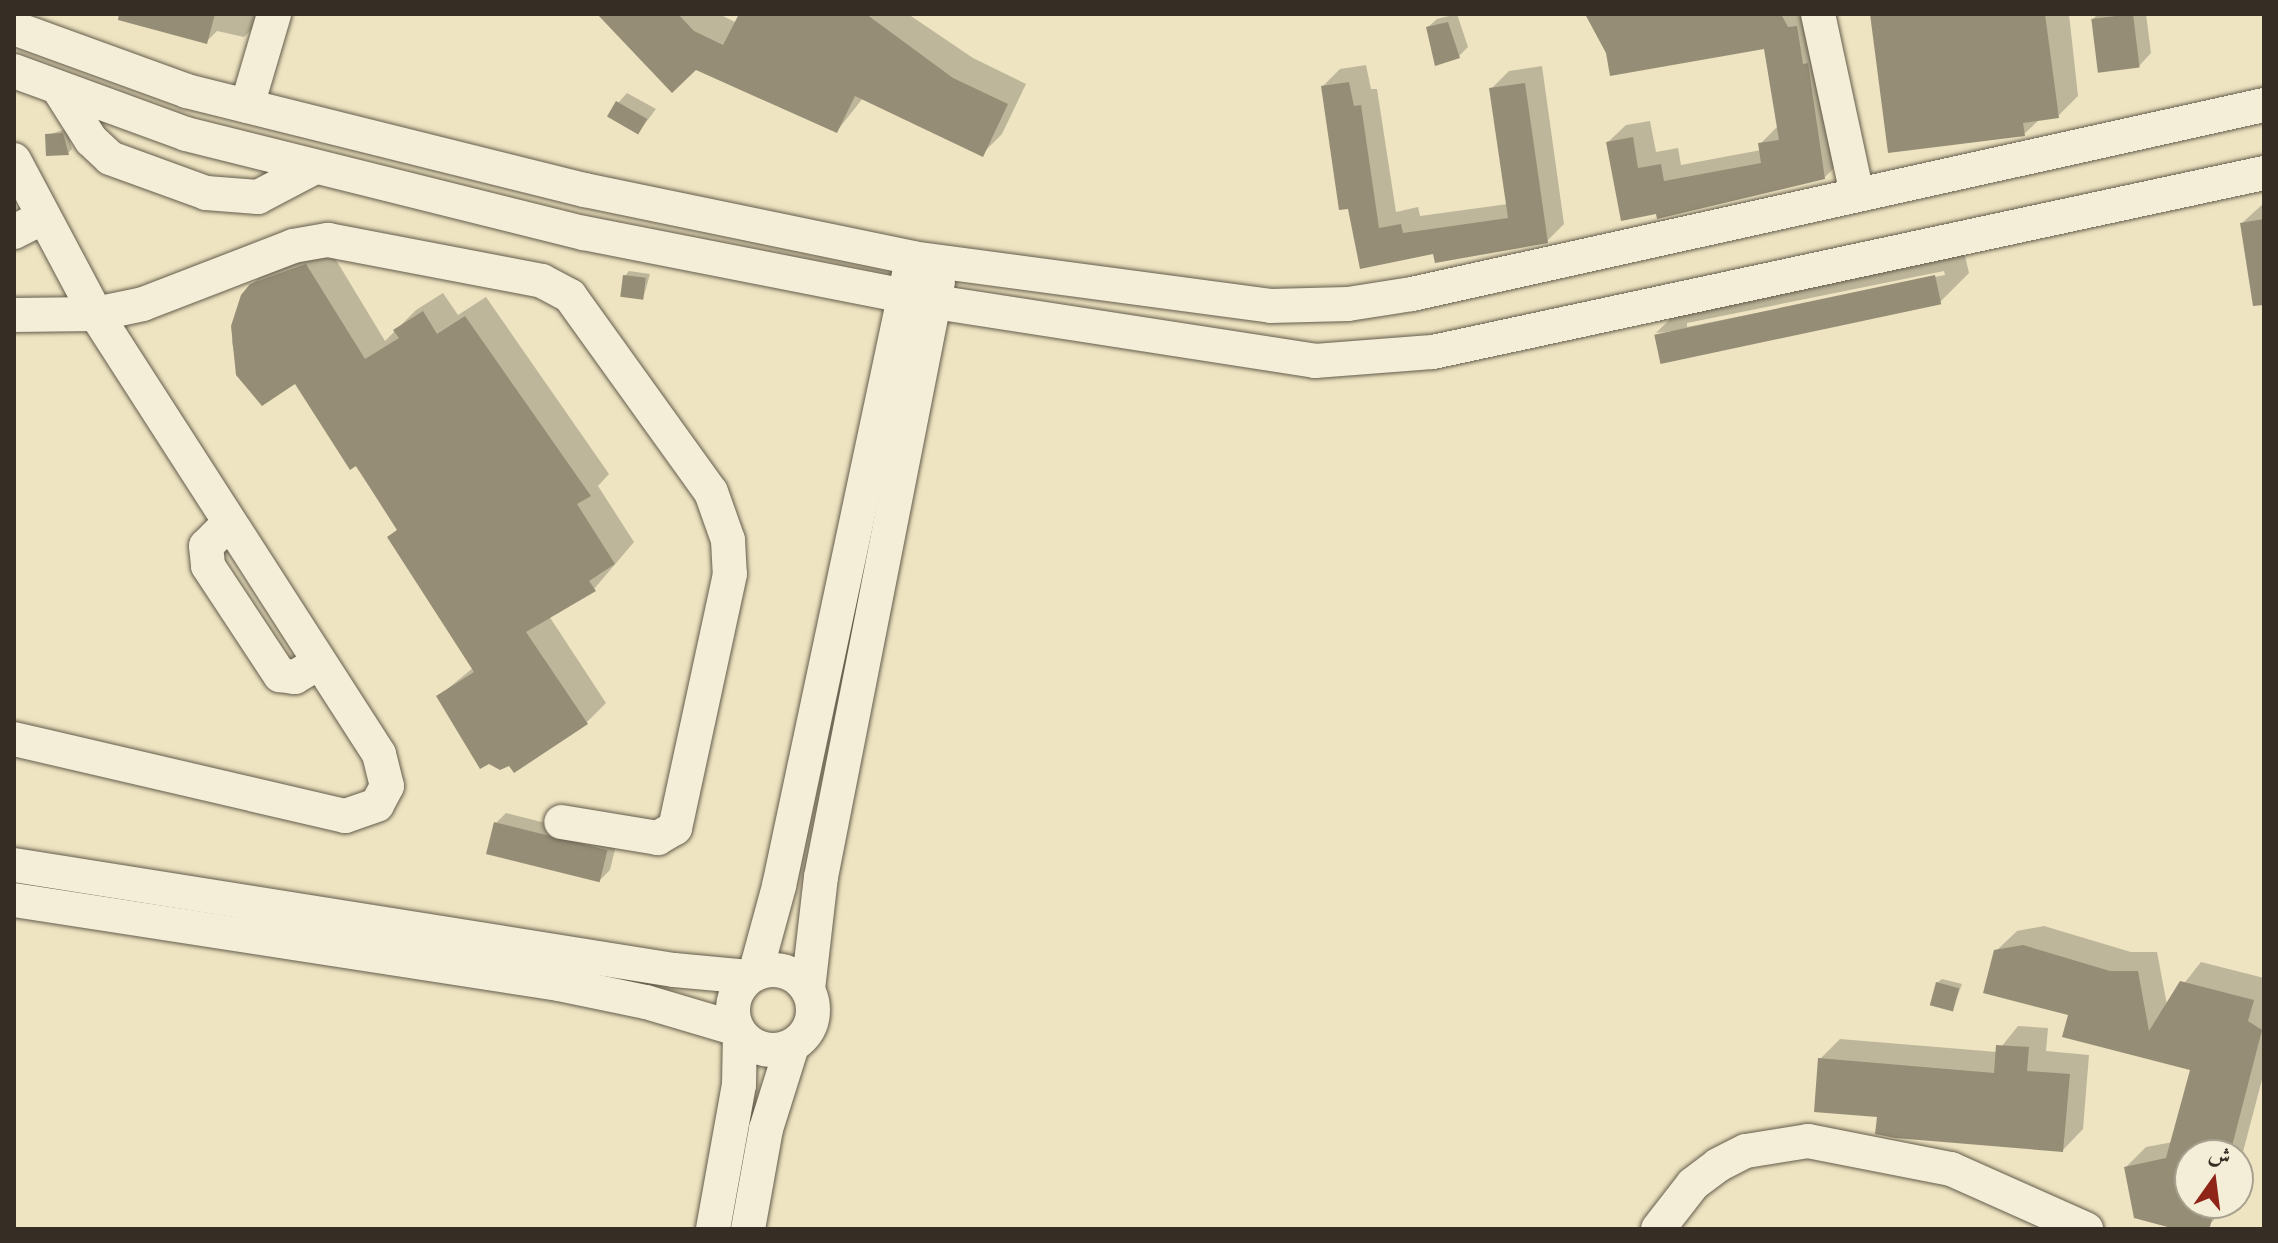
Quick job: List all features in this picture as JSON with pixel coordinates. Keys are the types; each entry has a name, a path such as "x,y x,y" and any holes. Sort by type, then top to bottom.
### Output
{"street":[{"path":"247,106 274,14"},
{"path":"1818,14 1857,195"},
{"path":"14,28 129,73 247,106 585,190 927,260 1230,303 1348,304 2264,105"},
{"path":"14,71 60,91 186,134 584,233 920,300 1247,353 1349,362 1433,352 2264,173"},
{"path":"60,91 91,140 110,158 206,193 258,197 315,167"},
{"path":"14,160 28,224"},
{"path":"14,197 28,224 96,314 387,774 377,805 357,816 14,739"},
{"path":"14,315 96,314 180,293 293,246 328,240 542,281 581,308 711,492 728,540 730,574 675,828 658,838 561,822"},
{"path":"808,989 818,892 927,260"},
{"path":"713,1229 739,1085 738,1032 733,1001 752,975 779,886 920,300"},
{"path":"1348,304 1349,362"},
{"path":"14,865 674,970 752,975 790,973 808,989 813,1001 810,1028 792,1046 766,1129 748,1229"},
{"path":"14,900 559,984 646,1002 738,1032 764,1050 792,1046"},
{"path":"1658,1229 1693,1184 1718,1165 1746,1151 1808,1141 1951,1169 2086,1229"}],"building":[{"path":"119,14 215,14 207,44 118,20"},
{"path":"597,14 678,14 694,31 723,45 739,14 866,14 953,78 1008,104 983,157 855,96 837,133 696,70 672,93"},
{"path":"1585,14 1781,14 1788,27 1797,26 1803,64 1808,63 1825,179 1657,219 1656,214 1621,221 1606,142 1633,137 1638,168 1661,164 1664,181 1761,163 1758,143 1779,140 1764,49 1610,76 1606,53"},
{"path":"1870,14 2045,14 2059,118 2023,123 2025,136 1888,153"},
{"path":"2133,14 2140,68 2098,73 2091,19"},
{"path":"1448,22 1460,58 1435,66 1426,27"},
{"path":"1349,82 1354,106 1361,105 1379,228 1401,224 1403,233 1508,218 1489,88 1525,83 1548,243 1435,263 1433,254 1360,269 1348,209 1339,210 1321,86"},
{"path":"616,101 647,119 638,135 607,117"},
{"path":"63,133 69,155 46,156 45,134"},
{"path":"2264,219 2264,305 2253,306 2240,223"},
{"path":"306,264 365,359 399,338 393,330 423,311 437,334 465,316 591,496 577,504 615,564 589,581 596,591 526,632 588,724 514,773 509,766 500,770 489,764 480,769 436,696 474,672 387,537 397,530 356,466 350,470 295,384 262,406 236,375 231,326 241,295 250,284"},
{"path":"623,275 646,278 643,300 620,297"},
{"path":"1935,275 1941,304 1661,364 1654,335"},
{"path":"494,822 608,850 600,882 486,854"},
{"path":"2023,945 2110,971 2138,971 2149,1031 2180,981 2254,1000 2248,1021 2262,1030 2234,1139 2174,1139 2174,1219 2212,1219 2210,1227 2175,1229 2134,1218 2124,1167 2166,1158 2190,1070 2062,1037 2068,1015 1983,993 1994,950"},
{"path":"1936,982 1959,988 1953,1011 1930,1005"},
{"path":"1996,1045 2029,1047 2027,1071 2070,1074 2063,1152 1895,1138 1875,1134 1877,1117 1814,1112 1818,1058 1994,1073"}]}
